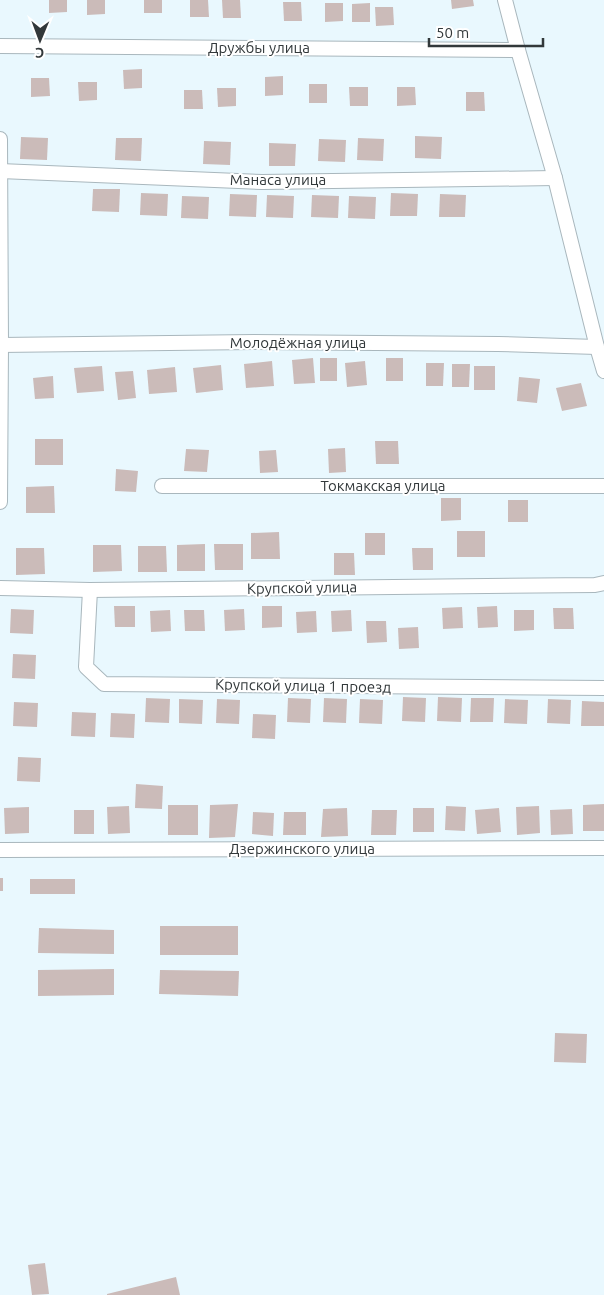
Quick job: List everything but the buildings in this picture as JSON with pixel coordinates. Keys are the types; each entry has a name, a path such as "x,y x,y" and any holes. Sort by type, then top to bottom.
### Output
{"street":[{"path":"505,0 555,178 604,371"},
{"name":"Дружбы улица","path":"0,46 518,50"},
{"path":"0,139 0,502"},
{"name":"Манаса улица","path":"0,171 262,182 555,178"},
{"name":"Молодёжная улица","path":"1,345 254,342 498,344 597,347"},
{"name":"Токмакская улица","path":"162,486 604,486"},
{"name":"Крупской улица","path":"0,588 90,590 604,584"},
{"name":"Крупской улица 1 проезд","path":"90,590 86,667 104,684 604,688"},
{"name":"Дзержинского улица","path":"0,850 604,848"}]}
